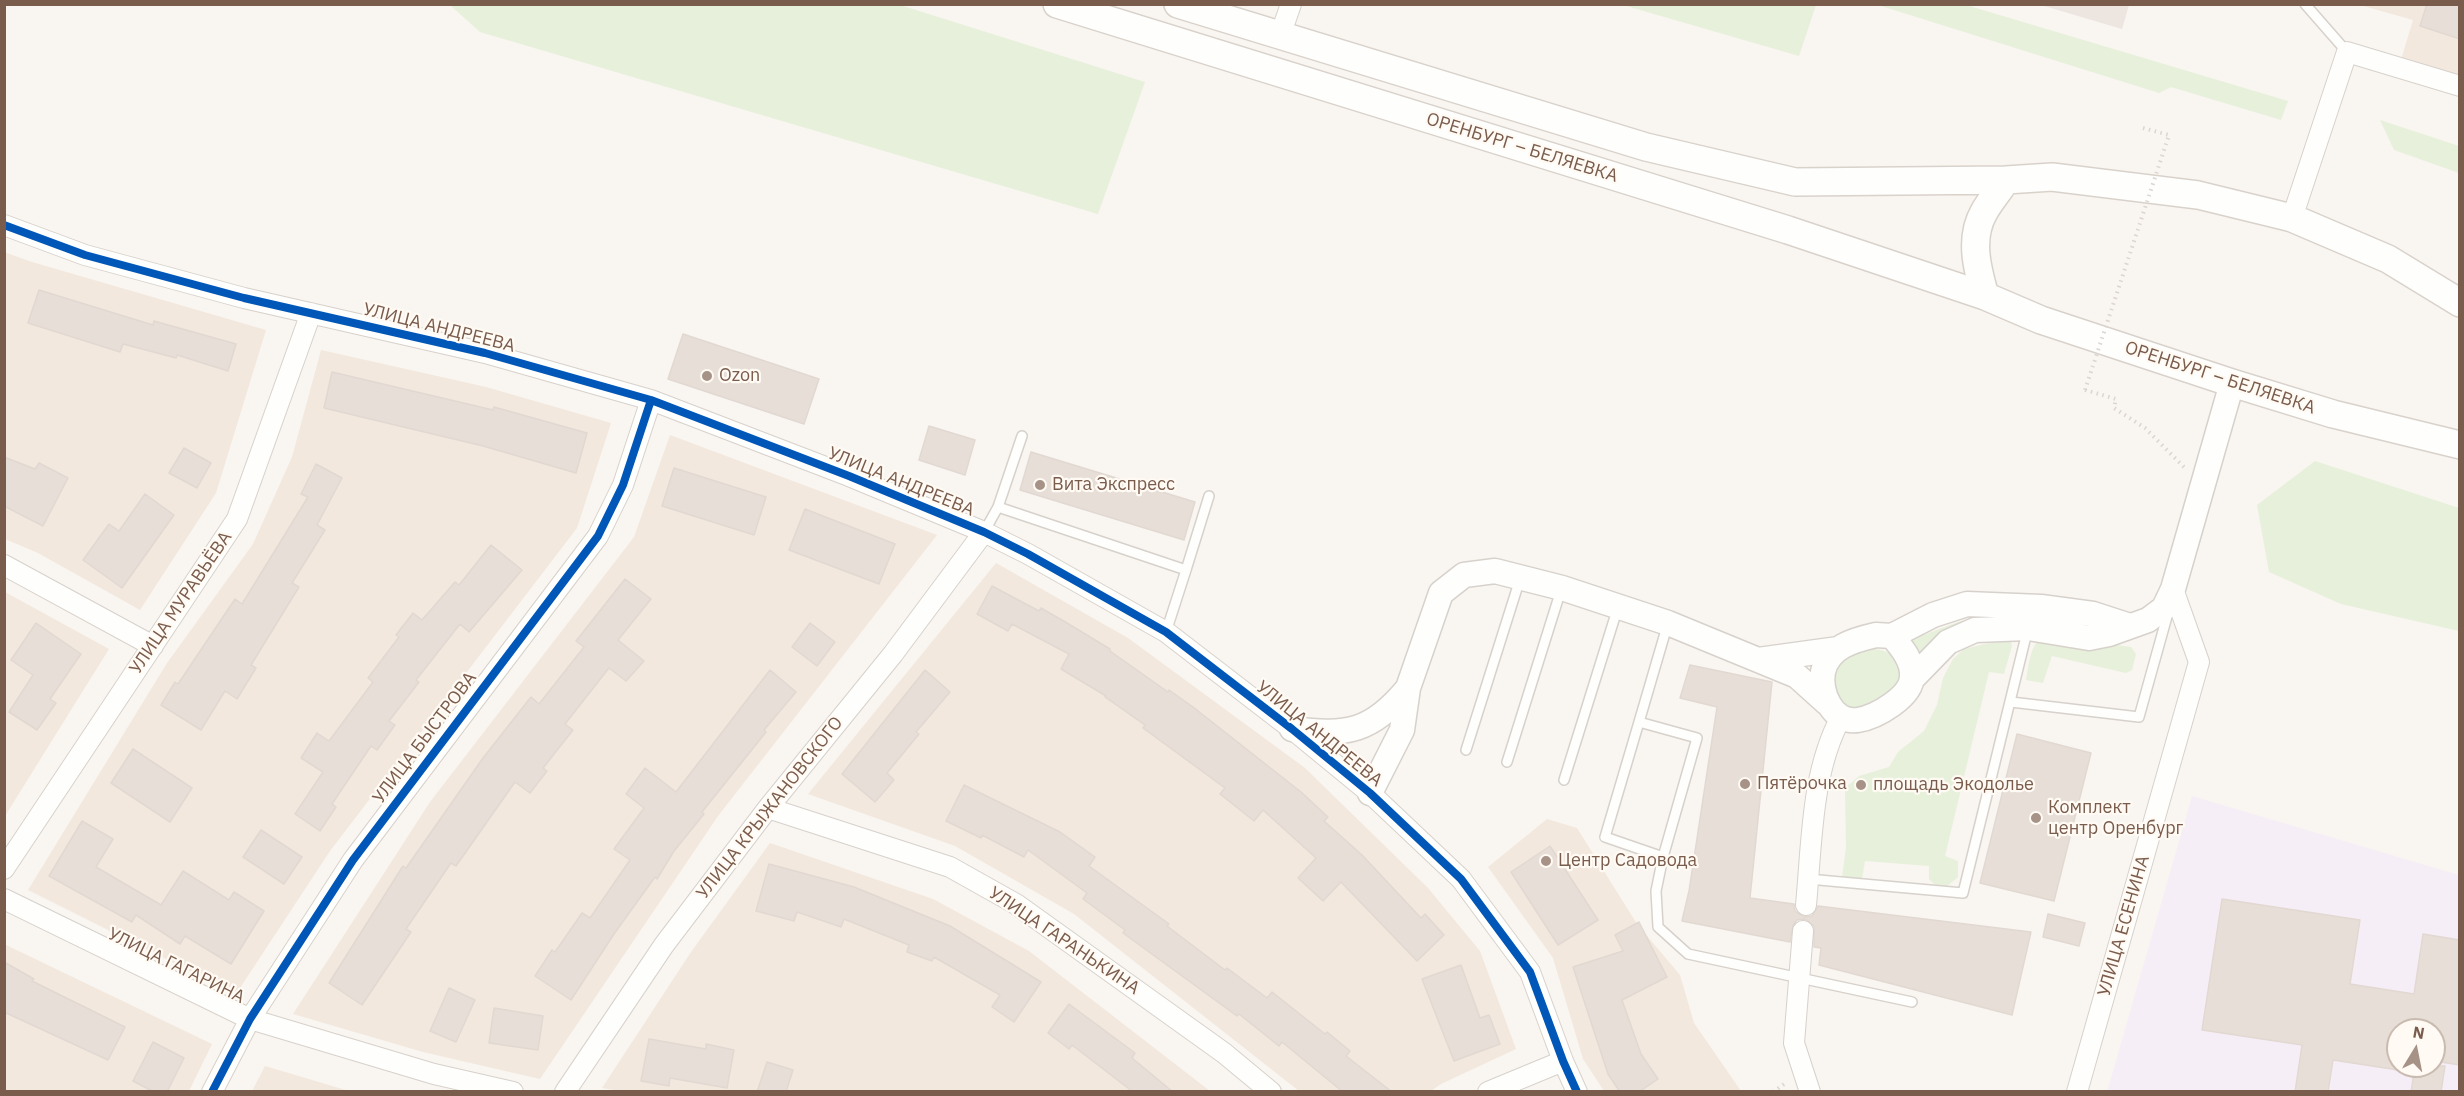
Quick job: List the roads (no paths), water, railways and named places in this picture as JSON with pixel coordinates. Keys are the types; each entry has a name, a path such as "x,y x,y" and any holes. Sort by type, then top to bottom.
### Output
{"main road":[{"name":"ОРЕНБУРГ – БЕЛЯЕВКА","path":"1057,4 1777,227 1985,296 2042,320 2232,383 2332,414 2460,445"},
{"name":"ОРЕНБУРГ – БЕЛЯЕВКА","path":"1178,4 1646,147 1795,183 2006,180 2052,177 2198,195 2292,218 2388,260 2460,303"},
{"path":"1985,296 1976,265 1975,243 1983,213 2006,180"}],"street":[{"path":"1280,36 1291,4"},
{"path":"2292,218 2347,52 2460,86"},
{"name":"УЛИЦА АНДРЕЕВА","path":"4,225 86,255 244,298 485,353 651,400 849,476 984,532 1028,554 1166,632 1292,729 1370,793 1461,879 1530,972 1577,1092"},
{"name":"УЛИЦА МУРАВЬЁВА","path":"4,869 237,519 311,313"},
{"path":"1370,793 1402,730 1408,688 1441,593 1464,575 1495,571 1562,588 1668,623 1797,676 1834,710 1857,720 1882,711 1900,698 1908,690 1912,679 1948,642 1975,630 2028,628 2089,638 2109,634 2148,620 2164,608 2174,589 2232,383"},
{"name":"УЛИЦА БЫСТРОВА","path":"212,1092 250,1019 353,860 598,536 623,485 651,400"},
{"name":"УЛИЦА КРЫЖАНОВСКОГО","path":"565,1092 664,945 768,808 893,654 984,532"},
{"path":"4,565 153,646"},
{"name":"УЛИЦА ЕСЕНИНА","path":"2077,1092 2199,662 2174,589"},
{"path":"1806,905 1820,776 1832,734 1834,710 1822,680 1825,662 1838,649 1852,640 1876,635 1892,636 1933,615 1967,604 2041,607 2093,614 2130,626"},
{"path":"1892,636 1903,650 1911,666 1912,679"},
{"path":"1758,660 1838,649"},
{"path":"1292,729 1326,734 1365,727 1395,705 1408,688"},
{"name":"УЛИЦА ГАРАНЬКИНА","path":"768,808 950,867 1016,904 1224,1053 1271,1092"},
{"name":"УЛИЦА ГАГАРИНА","path":"4,899 250,1019 434,1074 513,1092"},
{"path":"1803,931 1794,1043 1810,1092"},
{"path":"1488,1092 1563,1061"}],"lane":[{"path":"2305,4 2347,52"},
{"path":"984,532 998,507 1022,436"},
{"path":"1166,632 1209,496"},
{"path":"998,507 1186,570"},
{"path":"1466,750 1520,577"},
{"path":"1507,762 1562,588"},
{"path":"2011,702 2139,717 2174,589"},
{"path":"1564,780 1618,607"},
{"path":"1663,857 1605,837 1668,623"},
{"path":"1809,879 1963,894 2028,628"},
{"path":"1639,722 1697,738 1663,857 1656,891 1658,927 1688,954 1912,1002"}],"place":[{"name":"Ozon","path":"707,376"},
{"name":"Вита Экспресс","path":"1040,485"},
{"name":"Пятёрочка","path":"1745,784"},
{"name":"площадь Экодолье","path":"1861,785"},
{"name":"Комплект центр Оренбург","path":"2036,818"},
{"name":"Центр Садовода","path":"1546,861"}]}
